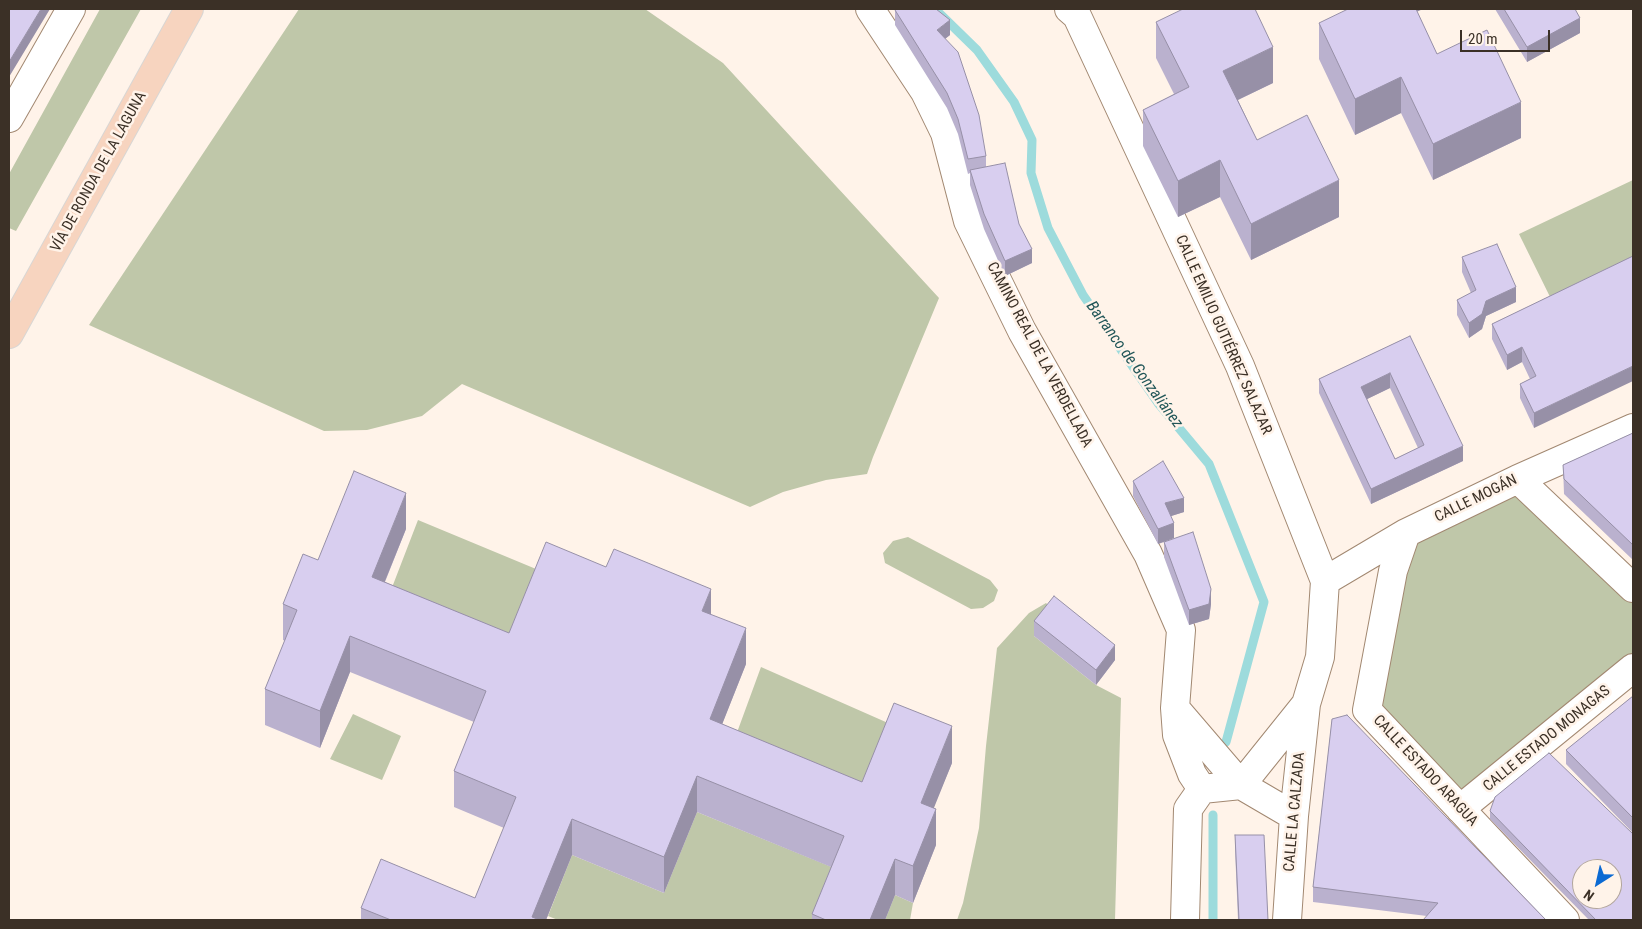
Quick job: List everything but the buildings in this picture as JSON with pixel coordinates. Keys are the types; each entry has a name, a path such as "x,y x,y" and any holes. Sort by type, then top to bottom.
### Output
{"main road":[{"name":"VÍA DE RONDA DE LA LAGUNA","path":"9,334 190,9"}],"street":[{"path":"9,118 71,9"},
{"name":"CAMINO REAL DE LA VERDELLADA","path":"870,9 925,92 945,133 968,221 1022,331 1148,554 1181,630 1175,708 1177,736 1192,774 1202,789"},
{"name":"CALLE EMILIO GUTIÉRREZ SALAZAR","path":"1079,11 1240,366 1325,581 1320,657 1306,704"},
{"name":"CALLE MOGÁN","path":"1325,581 1406,533 1518,479 1633,428"},
{"path":"1518,479 1633,588"},
{"name":"CALLE ESTADO ARAGUA","path":"1406,533 1394,571 1367,710 1565,920"},
{"name":"CALLE ESTADO MONAGAS","path":"1460,809 1633,668"},
{"path":"1185,920 1188,809 1202,789 1241,785 1306,704"},
{"name":"CALLE LA CALZADA","path":"1287,920 1294,816 1306,704"},
{"path":"1175,708 1241,785 1294,816"}],"green space":[{"path":"100,9 141,9 16,231 9,228 9,174"},
{"path":"299,9 645,9 723,63 939,298 867,474 826,480 783,492 750,507 462,384 422,416 367,430 324,431 89,325"},
{"path":"1633,180 1633,270 1555,307 1519,234"},
{"path":"1518,479 1633,588 1633,668 1460,809 1367,710 1406,533"},
{"path":"418,520 536,569 503,649 386,603"},
{"path":"908,537 990,580 998,590 994,601 983,608 971,609 885,563 883,553 893,541"},
{"path":"1046,603 1054,611 1034,636 1096,685 1121,698 1115,920 957,920 963,903 979,828 997,648 1029,613"},
{"path":"761,667 888,723 853,809 728,757"},
{"path":"353,714 401,736 382,780 330,759"},
{"path":"697,812 844,872 824,920 558,920 548,916 572,855 664,893"},
{"path":"895,895 913,903 910,920 885,920"}],"waterway":[{"name":"Barranco de Gonzaliánez","path":"935,9 977,50 1014,102 1032,140 1031,173 1048,228 1083,295 1158,403 1209,464 1264,602 1226,742"},
{"name":"Barranco de Gonzaliánez","path":"1213,815 1213,920"}]}
